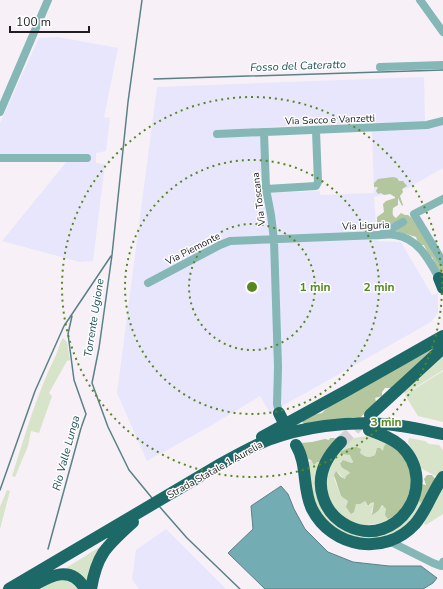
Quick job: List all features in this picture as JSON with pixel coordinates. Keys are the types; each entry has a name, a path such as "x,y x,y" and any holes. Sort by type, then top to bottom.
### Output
{"highway":[{"path":"405,357 435,334 443,324"},
{"path":"219,465 239,450 266,434 443,336"},
{"path":"370,415 443,348"},
{"name":"Strada Statale 1 Aurelia","path":"9,589 144,513 219,465 272,439 300,431 356,423 385,424 443,434"},
{"path":"341,442 327,459 322,471 321,487 326,505 337,519 351,528 372,531 387,527 402,517 412,502 417,487 416,469 411,459 401,446 387,437 369,430"},
{"name":"Strada Statale 1 Aurelia","path":"179,492 268,447 308,436 369,430 402,433 443,441"},
{"path":"296,445 303,462 312,508 326,528 341,538 356,543 373,545 389,541 403,534 415,524 443,477"},
{"name":"Strada Statale 1 Aurelia","path":"20,589 133,522 144,513"},
{"path":"91,589 95,568 103,552 133,522"},
{"path":"27,589 53,576 63,574 70,575 77,579 84,589"}],"street":[{"path":"420,0 443,32"},
{"path":"0,112 48,2"},
{"path":"380,67 443,65"},
{"name":"Via Sacco e Vanzetti","path":"217,134 427,126 443,121"},
{"path":"266,189 316,186 318,182 316,131"},
{"name":"Via Toscana","path":"264,132 266,189 274,240 278,360 277,404 281,417"},
{"path":"0,158 87,158"},
{"path":"443,199 414,214 443,262"},
{"path":"379,235 403,222"},
{"name":"Via Liguria","path":"274,240 395,235 409,239 416,243 426,256 442,283"},
{"name":"Via Piemonte","path":"148,283 230,241 274,240"},
{"path":"389,541 441,566 443,562"}],"shaded area":[{"path":"58,37 118,48 104,117 110,118 106,151 96,153 96,163 105,164 93,261 80,262 2,241 72,155 0,154 0,123 39,38"},
{"path":"424,77 425,121 268,127 261,136 263,193 320,191 320,195 374,193 372,130 433,128 443,124 443,168 408,188 374,197 377,241 401,242 432,295 438,293 438,313 431,322 270,413 260,396 212,425 147,461 117,393 157,87"},
{"path":"166,529 226,589 139,589 132,579 136,550"}],"green space":[{"path":"393,177 397,178 399,181 403,181 407,186 402,189 403,192 400,196 403,205 402,206 398,198 398,205 393,208 393,216 396,218 401,213 412,218 443,266 443,275 436,268 433,258 429,255 424,245 420,245 416,237 396,231 394,223 386,226 383,225 381,229 377,225 377,217 384,212 383,204 395,197 390,194 378,194 376,191 378,187 374,187 374,183 378,179"},
{"path":"63,338 67,342 70,360 67,361 49,393 52,396 39,433 31,431 28,446 15,477 12,476 37,399"},
{"path":"433,349 434,351 391,388 385,388 382,392 382,396 375,398 376,402 360,418 353,417 305,425 301,420 312,415 322,413 332,403"},
{"path":"443,354 443,370 405,394 404,392"},
{"path":"443,371 443,422 418,416 405,395"},
{"path":"367,436 377,438 388,443 383,452 381,449 376,450 375,455 368,457 350,447 345,450 344,454 350,455 353,463 343,460 340,462 340,465 349,471 350,475 344,479 338,472 334,478 341,496 346,499 355,509 357,503 365,501 367,506 369,506 374,502 371,513 378,511 379,508 383,506 386,509 385,515 390,519 390,522 358,526 331,508 324,484 336,452 354,438"},
{"path":"330,438 338,439 320,462 317,462 314,465 311,460 308,459 301,443 325,439 329,440"},
{"path":"409,438 425,441 429,444 439,445 443,450 443,470 437,477 421,468 418,458 408,442"},
{"path":"387,443 402,451 414,480 401,513 388,519 385,515 386,509 382,505 378,511 372,515 374,502 368,506 365,501 360,504 356,504 354,512 351,514 346,507 348,501 341,496 334,475 336,471 345,479 350,473 342,467 340,463 343,460 353,462 350,455 342,454 340,452 356,447 361,449 360,453 363,455 371,457 375,455 377,448 380,448 383,451 384,446"},
{"path":"311,460 317,462 321,461 329,515 378,534 417,496 420,503 426,498 417,515 403,529 375,540 345,535 326,521 315,504 307,464"},
{"path":"427,475 432,475 436,480 426,498 420,503 417,496 421,484 426,485 424,479"},
{"path":"443,485 443,514 426,525 424,524 425,521"},
{"path":"7,490 10,491 0,529 0,507"},
{"path":"103,545 87,584 66,570 66,568"},
{"path":"63,577 80,589 38,589"}],"water":[{"path":"281,486 288,494 305,529 328,552 353,562 389,566 421,566 437,578 433,583 423,589 265,589 228,553 253,529 251,506"}],"waterway":[{"name":"Torrente Ugione","path":"142,0 128,102 112,255 99,348 92,383 108,427 129,470 152,498"},
{"name":"Fosso del Cateratto","path":"154,79 443,70"},
{"path":"0,490 35,391 64,326 111,256"},
{"name":"Rio Valle Lunga","path":"48,549 86,414 74,380 68,334 72,316"},
{"name":"Torrente Ugione","path":"159,506 187,538 240,589"}],"tunnel":[{"path":"341,442 366,418"}]}
